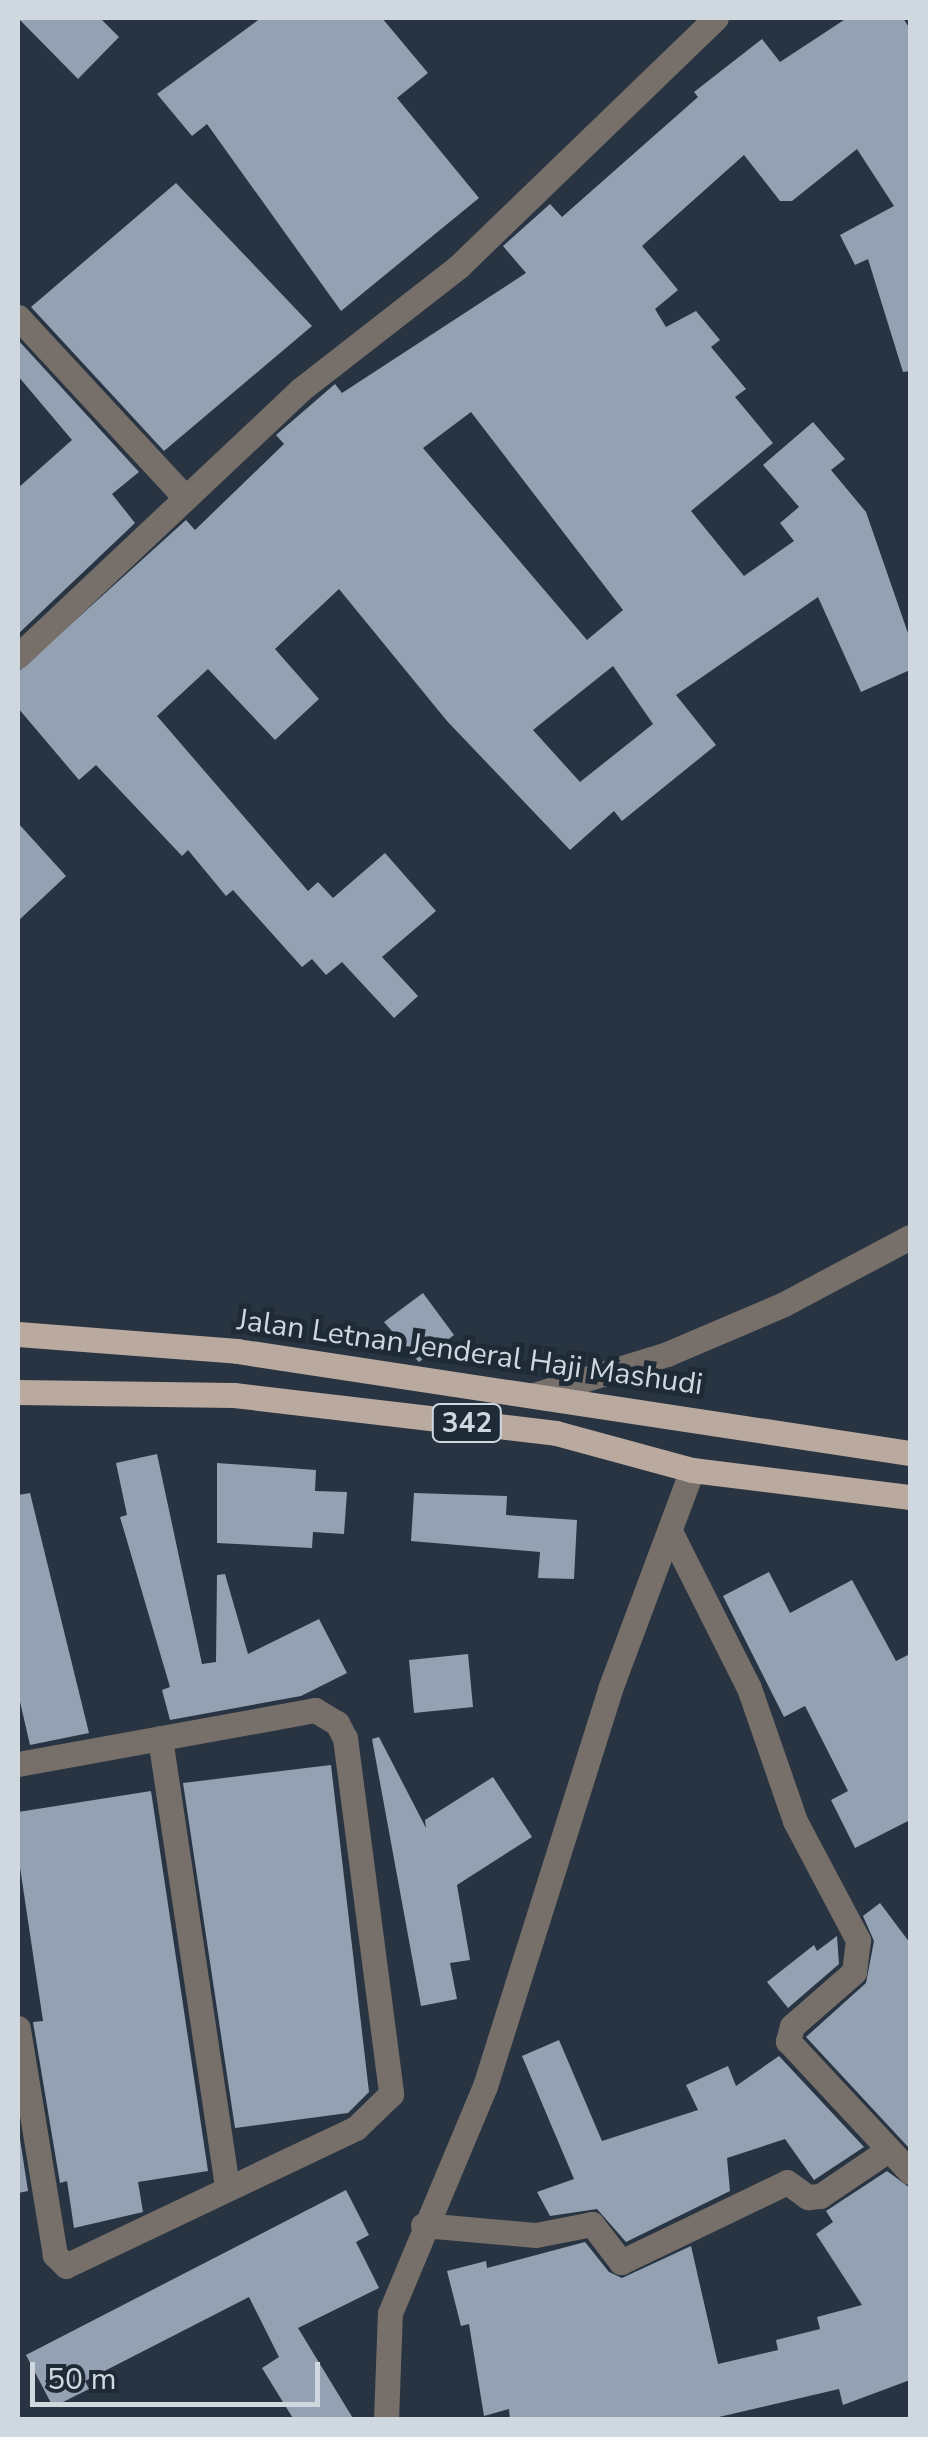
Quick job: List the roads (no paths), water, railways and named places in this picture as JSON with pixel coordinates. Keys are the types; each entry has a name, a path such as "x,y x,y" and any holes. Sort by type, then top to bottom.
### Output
{"main road":[{"name":"Jalan Letnan Jenderal Haji Mashudi","path":"18,1334 238,1351 910,1453"},
{"name":"342","path":"18,1392 234,1395 556,1433 692,1470 910,1497"}],"street":[{"path":"18,656 182,494 300,390 458,266 716,18"},
{"path":"18,316 182,494"},
{"path":"534,1395 667,1354 784,1304 910,1237"},
{"path":"386,2420 390,2314 423,2225 485,2086 604,1708 672,1534 692,1470"},
{"path":"672,1534 749,1688 795,1821 858,1940 854,1972 792,2026 788,2041 910,2172"},
{"path":"18,1764 315,1710 337,1722 345,1738 391,2094 356,2128 227,2187 77,2266 59,2262 18,2028"},
{"path":"160,1738 227,2187"},
{"path":"423,2225 536,2235 592,2224 621,2262 787,2182 808,2197 820,2196 888,2150"}]}
